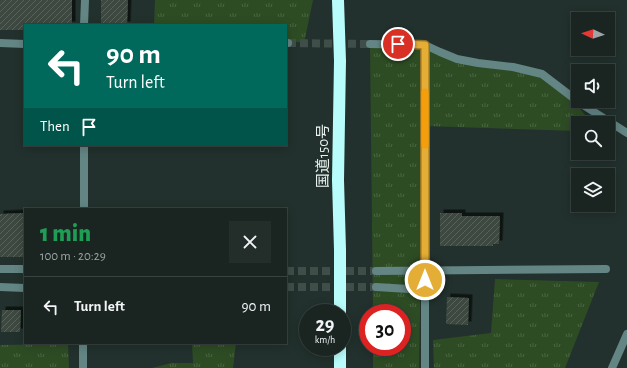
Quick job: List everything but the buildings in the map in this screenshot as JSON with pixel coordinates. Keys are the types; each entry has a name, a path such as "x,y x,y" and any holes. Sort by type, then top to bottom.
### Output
{"highway":[{"name":"国道150号","path":"338,0 340,61 338,180 340,304"},
{"path":"340,356 340,368"}],"street":[{"path":"84,0 84,24"},
{"path":"0,43 24,44"},
{"path":"370,44 425,45 457,59 513,67 542,74 580,103 627,133"},
{"path":"425,45 425,368"},
{"path":"84,146 84,208"},
{"path":"0,269 24,269"},
{"path":"376,271 606,269"},
{"path":"0,287 24,288"},
{"path":"376,287 425,290"},
{"path":"612,368 627,334"},
{"path":"83,344 83,368"}],"green space":[{"path":"155,0 313,0 304,43 287,40 287,24 154,24"},
{"path":"370,44 425,45 440,52 542,74 568,93 571,97 571,108 580,108 586,116 571,116 571,131 425,126 424,76 419,368 373,368 373,356 411,356 411,304 373,304"},
{"path":"495,279 599,282 565,368 434,368 433,340 491,333"},
{"path":"68,344 69,368 0,368 0,345"},
{"path":"192,344 236,344 233,368 152,368 171,363 193,363"}],"tunnel":[{"path":"288,43 370,44"},
{"path":"287,271 376,271"},
{"path":"287,287 376,287"}],"slow traffic":[{"path":"425,92 425,145"}],"route":[{"path":"398,44 425,45 425,280"}]}
